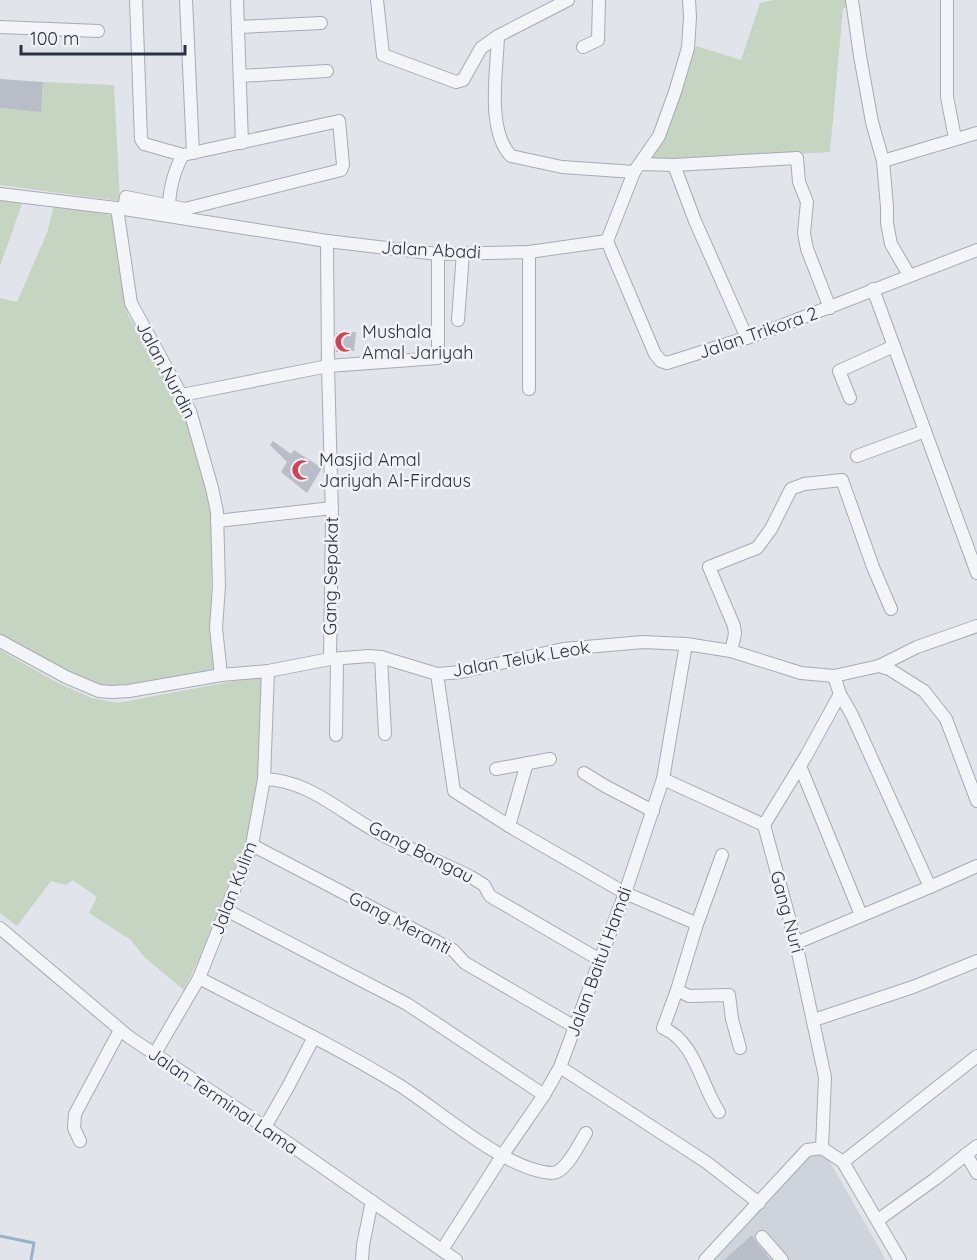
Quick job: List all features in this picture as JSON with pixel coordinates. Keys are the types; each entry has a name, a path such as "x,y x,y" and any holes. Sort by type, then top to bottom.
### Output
{"street":[{"path":"136,0 141,140 148,146 188,154 339,121 343,165 341,170 170,212 176,170 188,154 186,0"},
{"path":"237,0 242,143"},
{"path":"377,0 383,55 456,82 463,80 482,48 498,36 568,0"},
{"path":"583,47 598,40 599,0"},
{"path":"607,241 637,168 659,136 688,48 689,0"},
{"path":"852,0 872,122 883,161 887,224 891,244 909,275"},
{"path":"947,0 947,97 955,138"},
{"path":"238,27 321,23"},
{"path":"0,27 98,31"},
{"path":"498,36 494,79 495,105 501,144 511,156 562,167 637,168 797,158 799,182 807,202 804,233 807,249 830,308"},
{"path":"240,76 327,71"},
{"path":"883,161 977,133"},
{"path":"674,165 695,221 747,338"},
{"name":"Jalan Abadi","path":"0,194 122,205 327,241 438,254 528,252 607,241"},
{"name":"Jalan Nurdin","path":"122,205 132,303 182,395 196,430 212,488 217,521 219,586 216,628 221,675"},
{"name":"Gang Sepakat","path":"327,241 336,735"},
{"name":"Jalan Trikora 2","path":"607,241 655,354 660,361 667,363 747,338 830,308 873,289 977,250"},
{"path":"528,252 529,389"},
{"path":"458,320 463,253"},
{"path":"182,395 328,366 438,358 438,254"},
{"path":"873,289 977,573"},
{"path":"850,398 839,371 894,346"},
{"path":"857,456 925,431"},
{"path":"731,651 735,634 734,626 709,567 757,548 771,530 790,489 804,484 842,480 873,567 891,609"},
{"path":"217,521 332,508"},
{"name":"Jalan Teluk Leok","path":"0,641 66,677 99,691 129,691 221,675 369,656 381,657 437,674 461,672 563,649 643,642 686,644 731,651 801,673 834,676 879,666 917,647 977,626"},
{"name":"Jalan Baitul Hamdi","path":"442,1250 560,1067 625,893 663,779 686,644"},
{"path":"381,657 385,734"},
{"path":"879,666 889,669 924,691 946,719 977,801"},
{"name":"Jalan Kulim","path":"154,1055 199,978 252,845 264,779 268,670"},
{"path":"437,674 453,789 509,826 625,893 693,922 696,927"},
{"path":"834,676 840,694 852,715 930,887"},
{"path":"663,779 764,825 840,694"},
{"path":"496,769 550,759"},
{"path":"509,826 527,763"},
{"path":"800,766 861,915"},
{"path":"584,773 604,786 653,810"},
{"name":"Gang Bangau","path":"264,779 280,779 311,790 378,832 471,877 484,885 490,896 600,960"},
{"name":"Gang Nuri","path":"764,825 796,943 825,1077 822,1148"},
{"name":"Gang Meranti","path":"252,845 453,950 465,963 575,1027"},
{"path":"719,1112 683,1041 671,1031 663,1028 722,855"},
{"path":"796,943 977,866"},
{"path":"226,910 407,1004 544,1095"},
{"name":"Jalan Terminal Lama","path":"0,928 154,1055 265,1127 456,1260"},
{"path":"814,1020 913,987 977,961"},
{"path":"199,978 314,1037 401,1086 502,1156 554,1173 563,1169 586,1133"},
{"path":"677,990 689,996 729,995 740,1048"},
{"path":"80,1141 74,1128 75,1114 120,1029"},
{"path":"265,1127 314,1037"},
{"path":"843,1162 977,1056"},
{"path":"560,1067 706,1162 759,1203"},
{"path":"878,1220 977,1146"},
{"path":"705,1260 807,1150 822,1148 843,1162 900,1260"},
{"path":"966,1154 977,1173"},
{"path":"362,1260 372,1201"},
{"path":"762,1237 782,1260"}],"shaded area":[{"path":"807,1147 827,1157 886,1260 701,1260"}],"green space":[{"path":"775,0 847,0 849,7 843,8 830,152 668,162 646,161 663,135 696,46 741,60 760,3"},
{"path":"43,82 114,85 120,201 0,185 0,108 41,112"},
{"path":"0,198 23,201 0,266"},
{"path":"54,205 105,212 113,217 128,315 172,386 187,417 212,520 211,638 216,669 141,684 100,685 62,670 0,634 0,298 17,302 47,233"},
{"path":"0,650 58,683 92,698 117,703 262,676 264,708 259,774 249,837 184,990 144,957 131,940 89,913 97,897 73,880 66,885 51,881 17,926 0,913"}],"building":[{"path":"0,79 43,82 41,112 0,108"},
{"name":"Mushala Amal Jariyah","path":"356,332 354,351 336,352 336,333"},
{"name":"Masjid Amal Jariyah Al-Firdaus","path":"273,441 291,454 294,450 322,468 307,493 281,472 287,462 270,445"},
{"path":"752,1235 771,1260 724,1260"}],"waterway":[{"path":"0,1236 34,1243 31,1260"}],"place":[{"name":"Mushala Amal Jariyah","path":"345,342"},
{"name":"Masjid Amal Jariyah Al-Firdaus","path":"302,470"}]}
